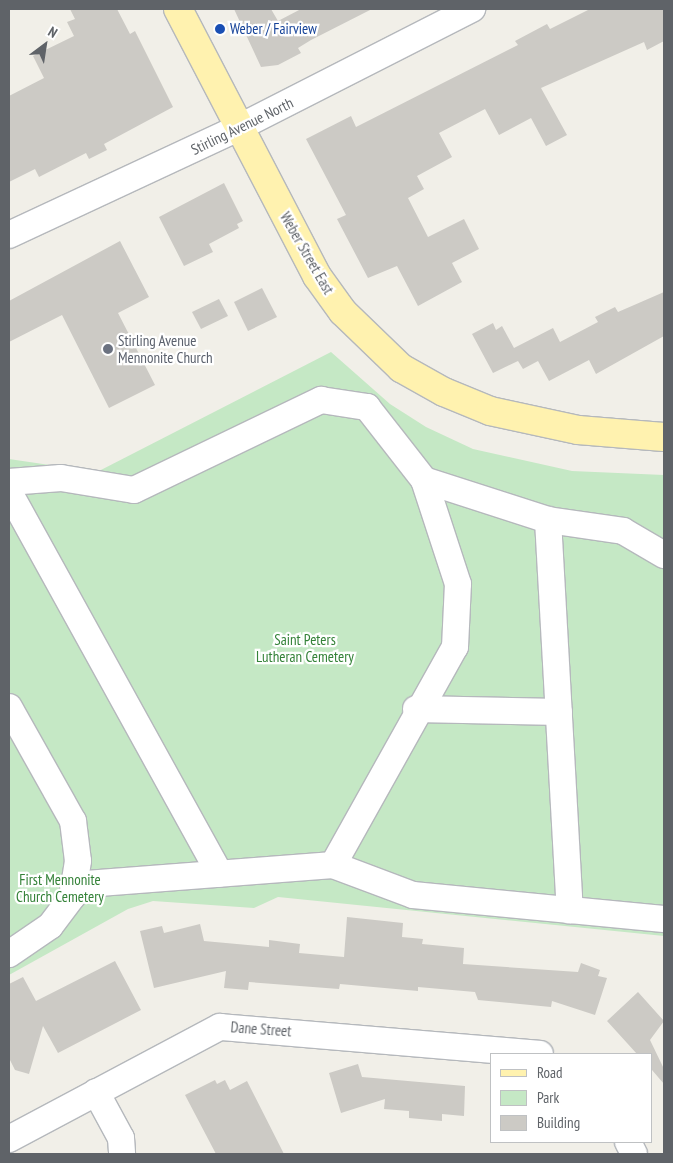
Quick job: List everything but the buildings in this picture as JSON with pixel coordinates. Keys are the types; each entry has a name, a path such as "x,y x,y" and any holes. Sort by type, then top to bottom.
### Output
{"main road":[{"name":"Weber Street East","path":"178,9 238,128 317,276 343,312 401,368 444,392 490,411 578,430 664,437"}],"street":[{"name":"Stirling Avenue North","path":"9,235 238,128 472,9"},
{"path":"9,482 61,478 134,490 321,400 367,407 424,480 458,584 455,646 416,709 333,865"},
{"path":"424,480 548,520 623,531 664,555"},
{"path":"9,492 220,874"},
{"path":"548,520 570,910"},
{"path":"9,707 73,821 78,861 72,897 50,926 9,954"},
{"path":"416,709 559,712"},
{"path":"74,885 333,865 413,895 664,918"},
{"name":"Dane Street","path":"9,1139 220,1027 528,1053"},
{"path":"96,1092 122,1146 143,1154"}],"green space":[{"name":"Saint Peters Lutheran Cemetery","path":"331,352 390,404 426,427 473,449 572,471 664,475 664,936 278,897 254,908 153,901 128,909 9,975 9,459 97,472"}],"place":[{"name":"Weber / Fairview","path":"220,29"},
{"name":"Stirling Avenue Mennonite Church","path":"108,349"}],"park label":[{"name":"First Mennonite Church Cemetery","path":"60,888"}]}
